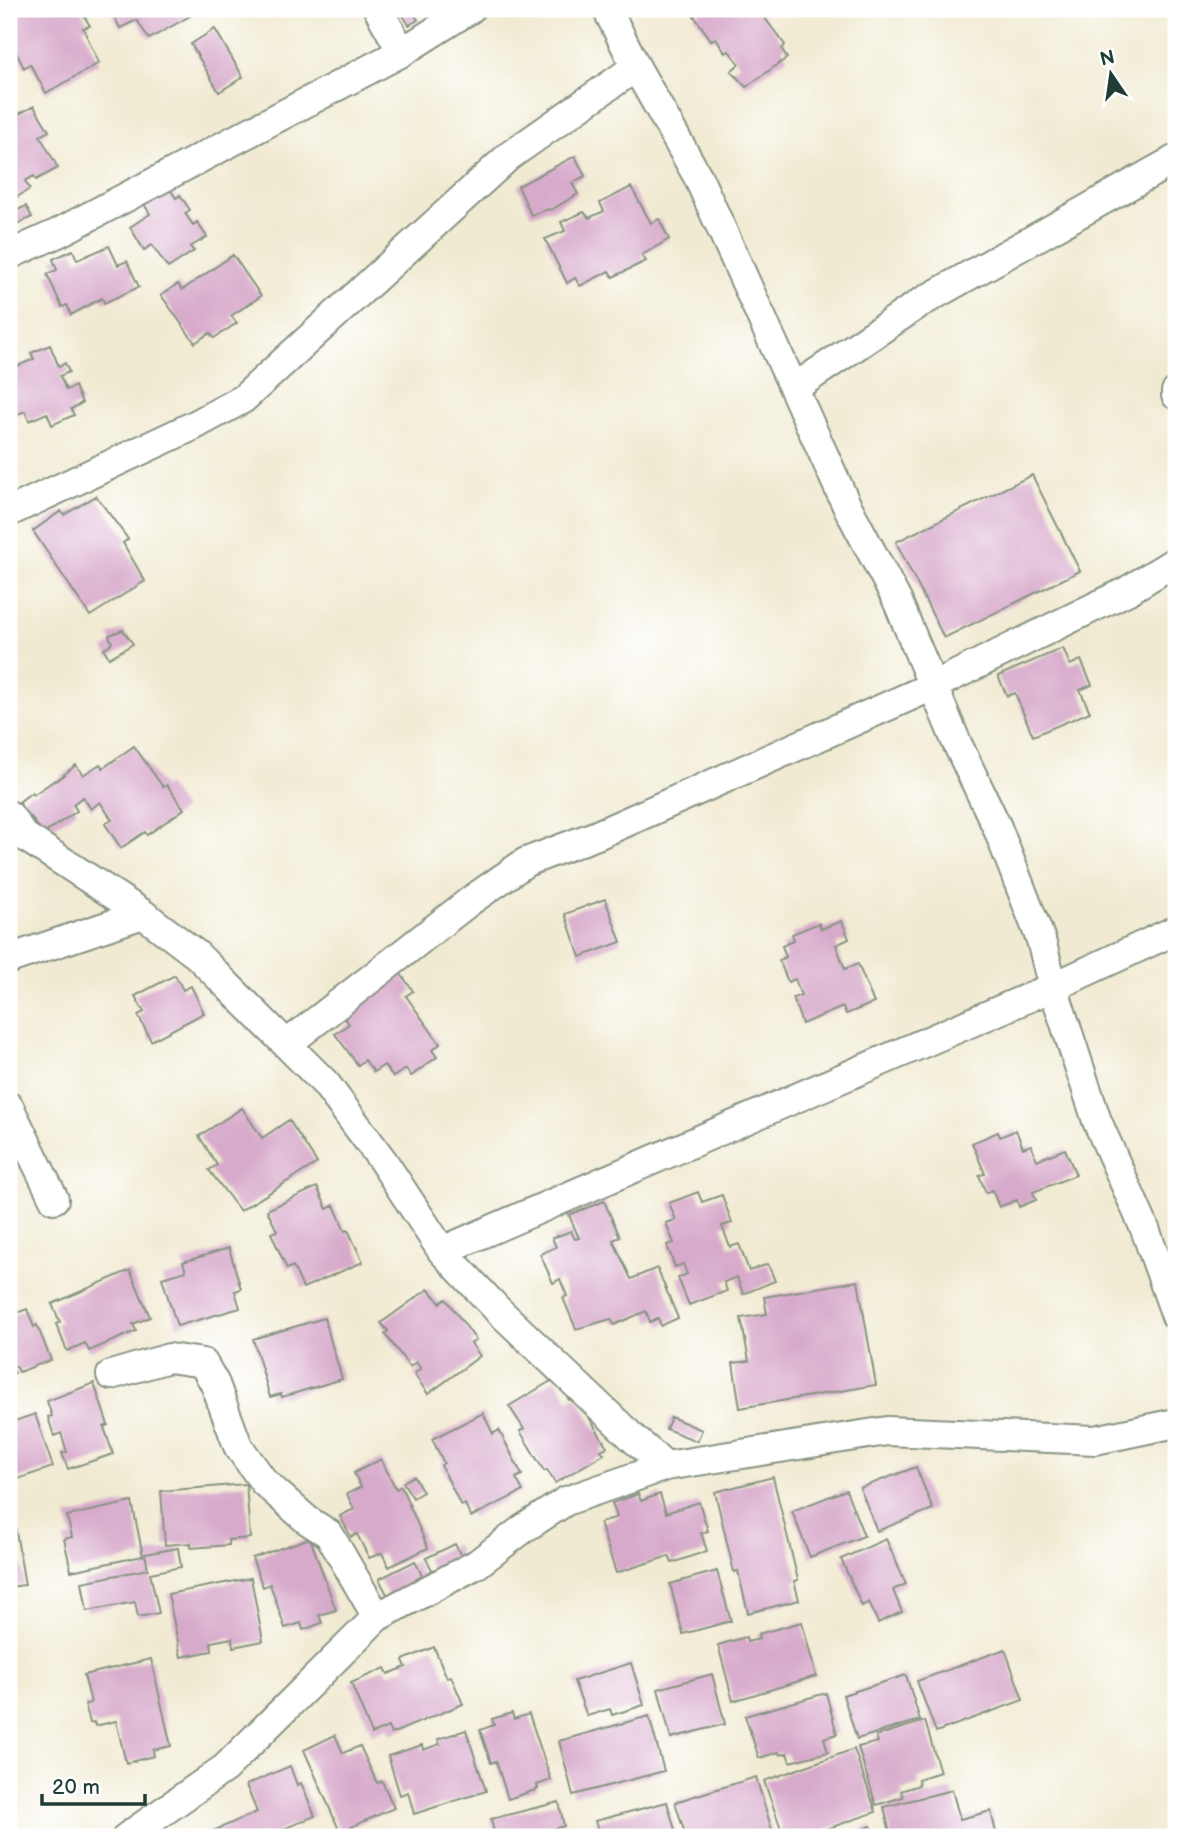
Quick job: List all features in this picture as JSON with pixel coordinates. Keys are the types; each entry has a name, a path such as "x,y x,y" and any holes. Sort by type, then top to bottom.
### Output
{"street":[{"path":"378,9 402,52"},
{"path":"9,255 70,227 402,52 470,9"},
{"path":"607,9 636,67 698,177 846,503 897,600 933,687 997,827 1041,940 1053,987 1097,1121 1145,1229 1176,1317"},
{"path":"9,512 193,426 243,399 509,156 636,67"},
{"path":"794,388 920,303 1176,159"},
{"path":"287,1044 526,862 597,835 933,687 1127,591 1176,561"},
{"path":"9,815 24,836 143,914 197,955 287,1044 326,1084 383,1161 442,1251 497,1309 666,1466"},
{"path":"9,960 143,914"},
{"path":"442,1251 1053,987 1176,930"},
{"path":"9,1107 54,1199"},
{"path":"111,1375 169,1358 203,1363 215,1384 238,1446 264,1482 307,1520 329,1534 377,1617"},
{"path":"127,1837 225,1769 377,1617 477,1564 566,1501 666,1466 887,1431 1095,1440 1176,1423"}],"building":[{"path":"11,9 80,9 90,26 83,28 99,63 46,93 30,64 24,68 9,38 13,31 9,21"},
{"path":"110,9 185,9 190,16 149,39 137,20 120,28"},
{"path":"399,9 411,9 418,20 409,25"},
{"path":"704,9 758,9 785,45 782,49 787,58 746,87 731,71 739,64 729,51 725,53 716,38 711,40 694,16"},
{"path":"215,29 243,77 219,92 191,44"},
{"path":"9,97 19,114 34,106 49,131 40,136 58,168 36,180 34,176 25,181 30,189 9,202"},
{"path":"575,156 585,176 572,183 578,194 551,210 531,215 518,186"},
{"path":"167,185 176,198 180,195 190,210 185,213 193,225 197,222 207,237 190,247 194,251 168,268 152,245 144,250 130,227 150,214 144,204"},
{"path":"631,187 651,223 659,219 669,239 642,255 646,261 613,277 609,271 580,286 575,278 567,283 545,239 565,231 561,222 584,212 589,218 604,211 600,203"},
{"path":"26,206 32,217 9,228 9,214"},
{"path":"109,246 118,265 127,261 139,287 104,303 102,298 71,315 67,305 62,307 47,274 57,270 53,259 73,250 77,260"},
{"path":"233,255 261,296 231,316 237,323 214,338 210,333 195,343 161,295 178,284 182,290"},
{"path":"50,345 59,367 65,363 69,372 60,376 66,390 75,386 82,403 71,409 74,415 52,425 47,413 29,421 25,411 12,417 9,410 9,365 13,368 34,359 31,353"},
{"path":"1032,475 1080,571 944,638 896,542"},
{"path":"96,496 128,539 123,543 145,581 90,616 33,531 61,511 64,515"},
{"path":"123,630 133,644 109,658 104,649 112,643 109,635"},
{"path":"1063,648 1070,665 1081,660 1092,685 1080,690 1090,712 1033,736 1015,693 1007,696 998,676"},
{"path":"134,746 163,787 167,785 184,809 147,835 145,832 121,848 105,824 112,820 100,802 91,809 83,797 73,804 77,811 43,834 31,817 24,822 14,810 21,805 19,802 32,792 33,795 56,781 76,765 83,775 100,764 103,768"},
{"path":"605,899 621,942 580,957 565,914"},
{"path":"842,921 849,939 836,945 845,969 858,964 874,1003 846,1014 843,1007 802,1024 793,998 801,995 795,979 788,982 779,960 786,957 782,946 794,940 792,934 819,923 821,929"},
{"path":"396,967 413,991 406,996 440,1044 432,1050 437,1057 411,1076 406,1069 393,1077 384,1065 374,1072 365,1060 358,1065 335,1034 349,1024 340,1012"},
{"path":"175,975 183,990 191,986 204,1013 151,1041 138,1015 144,1012 135,996"},
{"path":"242,1108 262,1138 289,1120 317,1163 240,1211 209,1170 217,1165 199,1136"},
{"path":"1016,1130 1023,1148 1031,1145 1037,1160 1065,1149 1076,1175 1033,1192 1036,1200 1019,1207 1017,1200 999,1207 992,1190 986,1193 979,1175 985,1174 972,1143 998,1132 1000,1137"},
{"path":"317,1187 327,1209 334,1205 363,1262 303,1288 293,1266 287,1269 271,1233 277,1231 267,1210"},
{"path":"698,1192 702,1202 722,1195 732,1223 722,1226 730,1247 739,1244 749,1271 768,1264 775,1281 743,1294 737,1277 724,1282 727,1291 689,1305 678,1278 687,1274 683,1264 675,1267 667,1245 674,1243 666,1223 676,1220 669,1203"},
{"path":"604,1201 620,1237 613,1240 631,1279 657,1268 678,1318 661,1326 658,1318 650,1322 646,1311 614,1325 611,1319 576,1329 563,1298 567,1296 560,1279 553,1283 540,1254 556,1247 552,1238 571,1231 575,1239 579,1238 569,1215"},
{"path":"229,1248 241,1289 235,1291 240,1308 177,1326 162,1278 186,1271 183,1262"},
{"path":"130,1270 150,1317 133,1324 136,1331 89,1351 85,1343 67,1351 56,1324 60,1322 52,1304"},
{"path":"858,1281 876,1385 740,1408 733,1363 749,1361 741,1318 767,1314 764,1297"},
{"path":"428,1289 440,1303 446,1299 476,1340 471,1343 480,1356 428,1394 414,1374 421,1369 416,1362 410,1367 385,1334 388,1331 381,1323"},
{"path":"27,1309 34,1327 37,1325 51,1360 19,1372 16,1366 12,1367 15,1373 9,1375 9,1316"},
{"path":"324,1318 342,1379 282,1397 281,1394 270,1397 253,1339"},
{"path":"556,1378 569,1400 576,1396 607,1447 601,1450 604,1454 555,1483 547,1470 544,1471 520,1431 524,1429 509,1406"},
{"path":"94,1383 108,1425 104,1427 113,1454 68,1469 62,1453 67,1452 61,1433 54,1436 48,1417 52,1416 47,1401"},
{"path":"483,1413 493,1434 499,1430 522,1475 516,1478 523,1491 471,1517 465,1504 461,1506 432,1439"},
{"path":"35,1414 53,1467 9,1482 9,1423"},
{"path":"671,1417 702,1430 697,1441 666,1429"},
{"path":"381,1459 396,1489 401,1486 428,1548 389,1567 382,1553 369,1558 357,1534 351,1537 340,1516 354,1509 347,1494 361,1487 354,1473"},
{"path":"916,1467 933,1509 877,1531 860,1488"},
{"path":"414,1476 423,1492 413,1498 403,1482"},
{"path":"773,1477 798,1580 794,1581 799,1600 748,1613 738,1571 734,1572 715,1492"},
{"path":"246,1484 250,1538 228,1540 229,1545 191,1548 191,1543 165,1545 161,1491"},
{"path":"846,1490 864,1536 810,1557 792,1511"},
{"path":"638,1494 641,1501 660,1494 666,1513 699,1502 708,1531 701,1533 707,1551 672,1563 669,1556 616,1573 600,1523 617,1517 612,1503"},
{"path":"132,1502 143,1556 71,1571 64,1539 72,1537 67,1516"},
{"path":"15,1526 25,1585 9,1587 9,1527"},
{"path":"310,1538 336,1610 319,1615 322,1623 303,1630 301,1623 285,1628 270,1584 263,1587 252,1558"},
{"path":"886,1539 906,1584 893,1590 902,1612 878,1623 869,1602 862,1606 841,1559"},
{"path":"455,1544 462,1558 433,1572 426,1558"},
{"path":"178,1548 181,1567 150,1573 159,1613 138,1617 135,1602 87,1611 82,1582 148,1569 145,1554"},
{"path":"415,1561 425,1582 390,1600 379,1579"},
{"path":"717,1571 731,1621 683,1634 670,1584"},
{"path":"251,1578 263,1641 233,1647 232,1638 211,1642 212,1651 181,1657 168,1594"},
{"path":"802,1622 816,1676 733,1701 718,1645 746,1637 747,1642 759,1639 758,1634"},
{"path":"434,1647 447,1678 451,1676 463,1704 391,1734 388,1727 372,1734 351,1683 385,1668 388,1674 406,1667 403,1660"},
{"path":"1005,1649 1023,1700 936,1732 917,1681"},
{"path":"151,1659 171,1746 153,1750 154,1756 126,1763 116,1721 95,1726 94,1722 90,1723 85,1704 91,1703 84,1675"},
{"path":"631,1663 644,1705 612,1715 610,1709 587,1716 574,1681"},
{"path":"712,1674 725,1724 671,1738 658,1689"},
{"path":"906,1675 920,1720 857,1739 843,1695"},
{"path":"826,1693 837,1734 824,1738 828,1752 790,1762 787,1753 780,1755 779,1752 759,1758 745,1716"},
{"path":"512,1713 514,1719 529,1714 551,1780 537,1785 538,1789 508,1799 496,1761 491,1763 480,1730 494,1725 492,1719"},
{"path":"649,1716 664,1771 573,1795 559,1741"},
{"path":"925,1721 940,1772 918,1779 919,1785 901,1791 903,1797 876,1805 858,1747 878,1742 876,1736"},
{"path":"466,1730 486,1791 414,1814 408,1792 400,1795 388,1756 422,1745 423,1750 440,1744 438,1739"},
{"path":"335,1735 343,1753 360,1746 377,1783 382,1781 394,1808 340,1832 304,1750"},
{"path":"854,1749 876,1812 803,1837 784,1837 764,1781"},
{"path":"290,1766 297,1785 301,1783 315,1816 267,1836 266,1833 255,1837 207,1837 206,1834 257,1812 246,1785"},
{"path":"756,1777 774,1837 686,1837 675,1802"},
{"path":"952,1790 960,1819 991,1811 997,1837 891,1837 884,1807"},
{"path":"559,1802 564,1826 549,1830 551,1837 495,1837 491,1819"},
{"path":"667,1802 677,1837 600,1837 595,1821"},
{"path":"871,1826 875,1837 840,1837"}]}
